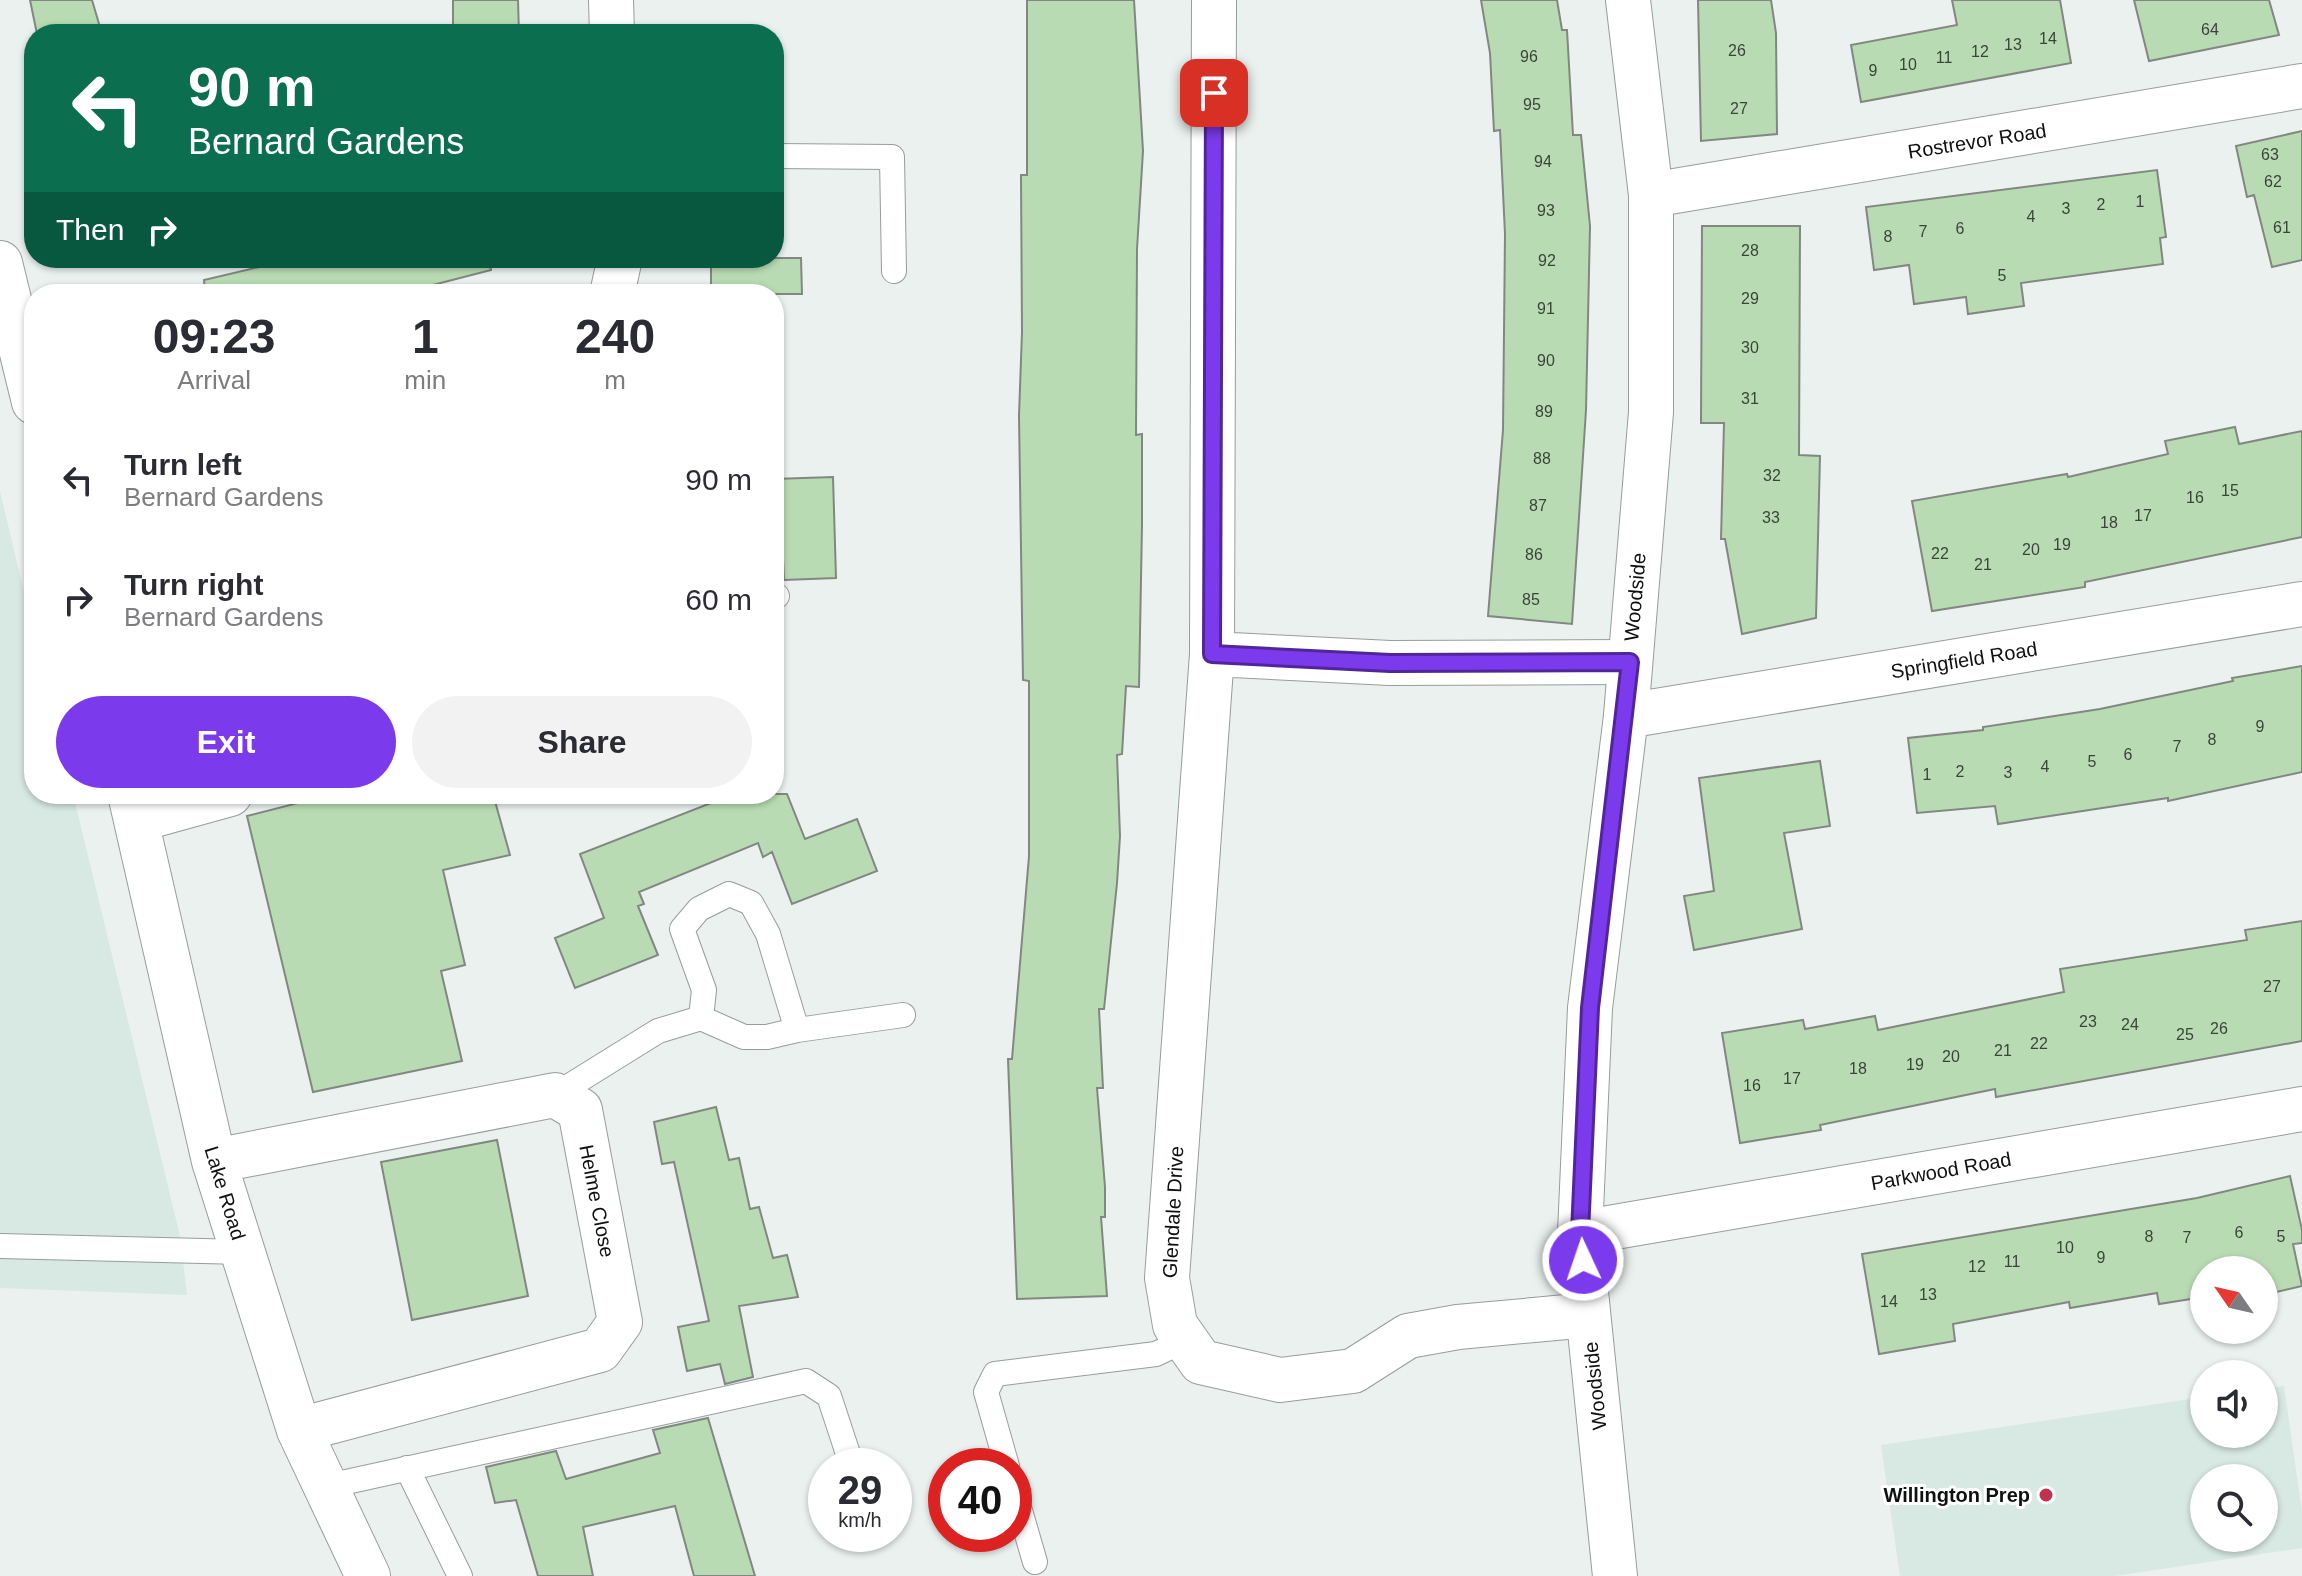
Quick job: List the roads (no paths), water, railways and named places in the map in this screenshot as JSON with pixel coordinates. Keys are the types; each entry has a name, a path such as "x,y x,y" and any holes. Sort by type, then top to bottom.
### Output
{"street":[{"path":"611,0 612,24"},
{"name":"Glendale Drive","path":"1214,0 1212,654 1167,1278 1175,1325 1201,1362 1280,1380 1353,1371 1408,1336 1458,1327 1588,1315"},
{"name":"Woodside","path":"1615,1576 1580,1233 1590,1008 1626,716 1651,412 1651,195 1628,0"},
{"name":"Rostrevor Road","path":"1651,195 2302,86"},
{"path":"0,263 24,361"},
{"name":"Springfield Road","path":"1626,716 2302,604"},
{"path":"1212,654 1390,663 1630,662"},
{"path":"133,807 155,804"},
{"name":"Lake Road","path":"133,807 214,1161 299,1430 368,1576"},
{"path":"214,1161 555,1095"},
{"name":"Helme Close","path":"299,1430 600,1350 620,1322 580,1110 555,1095"},
{"name":"Parkwood Road","path":"1580,1233 2302,1109"}],"lane":[{"path":"784,156 892,157 894,271"},
{"path":"701,1018 704,990 682,929 699,909 729,894 751,903 768,934 797,1030"},
{"path":"555,1095 658,1031 701,1018 744,1037 767,1037 903,1015"},
{"path":"0,1246 243,1252"},
{"path":"1002,1448 986,1392 995,1374 1156,1354 1185,1340"},
{"path":"328,1486 806,1381 829,1396 846,1448"},
{"path":"407,1468 460,1576"},
{"path":"1032,1552 1035,1562"}],"place":[{"name":"Willington Prep","path":"2046,1495"}]}
